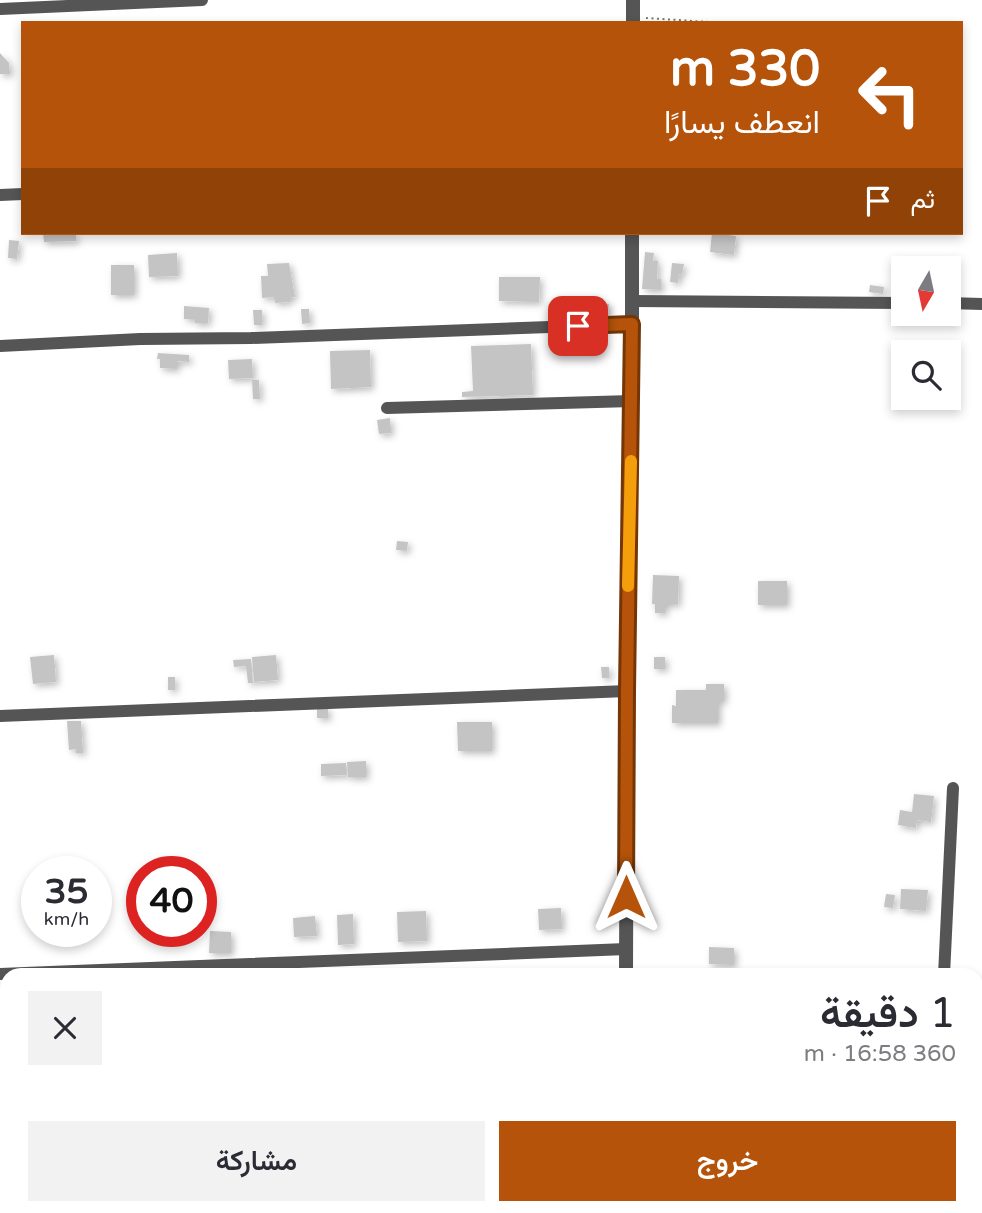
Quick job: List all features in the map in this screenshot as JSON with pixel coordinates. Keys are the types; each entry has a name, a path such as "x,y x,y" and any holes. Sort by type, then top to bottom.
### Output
{"street":[{"path":"0,9 32,4 202,0"},
{"path":"633,0 633,20"},
{"path":"0,195 21,194"},
{"path":"626,968 632,235"},
{"path":"632,301 891,303"},
{"path":"961,303 982,304"},
{"path":"0,346 140,339 251,338 632,324"},
{"path":"387,408 632,401"},
{"path":"0,716 627,691"},
{"path":"944,968 953,788"},
{"path":"144,968 626,948"}],"path":[{"path":"633,20 664,21"}],"building":[{"path":"0,53 9,63 10,74 0,74"},
{"path":"43,235 76,235 76,241 44,242"},
{"path":"712,235 736,236 734,255 710,252"},
{"path":"9,240 19,241 17,259 8,258"},
{"path":"645,252 654,253 653,261 658,261 657,279 661,279 661,290 642,289"},
{"path":"177,253 178,276 149,277 148,255"},
{"path":"289,263 295,297 289,298 289,302 275,303 274,297 262,298 261,276 268,276 267,264"},
{"path":"672,263 684,264 678,283 670,282"},
{"path":"111,265 134,265 134,295 111,295"},
{"path":"499,277 540,277 539,302 499,301"},
{"path":"870,285 884,287 883,294 869,292"},
{"path":"589,298 599,298 599,303 609,304 608,313 588,314"},
{"path":"184,306 209,308 208,323 195,323 195,319 184,319"},
{"path":"301,309 309,309 310,323 302,324"},
{"path":"253,310 262,310 262,325 254,325"},
{"path":"531,344 533,395 462,397 462,392 473,391 471,346"},
{"path":"370,350 371,387 331,389 330,351"},
{"path":"158,353 189,355 189,362 177,361 177,369 160,368"},
{"path":"252,359 253,378 229,379 228,360"},
{"path":"252,380 259,380 260,399 253,399"},
{"path":"390,418 391,433 379,434 377,420"},
{"path":"397,541 408,542 407,551 396,550"},
{"path":"653,575 679,576 678,604 665,604 665,613 655,613 655,604 652,604"},
{"path":"758,581 787,581 787,605 758,605"},
{"path":"54,655 56,682 33,684 30,657"},
{"path":"276,655 278,680 254,682 252,657"},
{"path":"654,657 665,657 665,669 654,669"},
{"path":"251,659 253,683 248,683 246,666 234,667 233,660"},
{"path":"601,667 609,667 609,678 602,678"},
{"path":"168,677 175,677 175,690 168,690"},
{"path":"706,684 724,684 724,701 718,701 718,723 672,723 672,705 676,706 676,690 706,690"},
{"path":"317,708 328,708 328,718 317,718"},
{"path":"67,721 81,721 83,753 76,753 76,749 69,750"},
{"path":"457,722 492,722 492,751 458,751"},
{"path":"366,761 366,777 348,777 347,762"},
{"path":"346,763 346,775 321,776 321,764"},
{"path":"914,794 934,796 931,822 917,820 916,828 898,825 900,810 912,812"},
{"path":"901,889 928,890 926,911 900,909"},
{"path":"886,894 895,895 893,908 884,907"},
{"path":"561,908 562,929 539,930 538,909"},
{"path":"426,911 427,941 398,942 397,912"},
{"path":"353,914 354,944 338,945 337,915"},
{"path":"315,916 317,936 294,937 293,918"},
{"path":"217,931 231,932 231,953 209,953 209,947 217,947"},
{"path":"709,947 734,948 734,965 709,964"}],"slow traffic":[{"path":"628,586 631,461"}],"route":[{"path":"578,326 632,324 626,897"}]}
